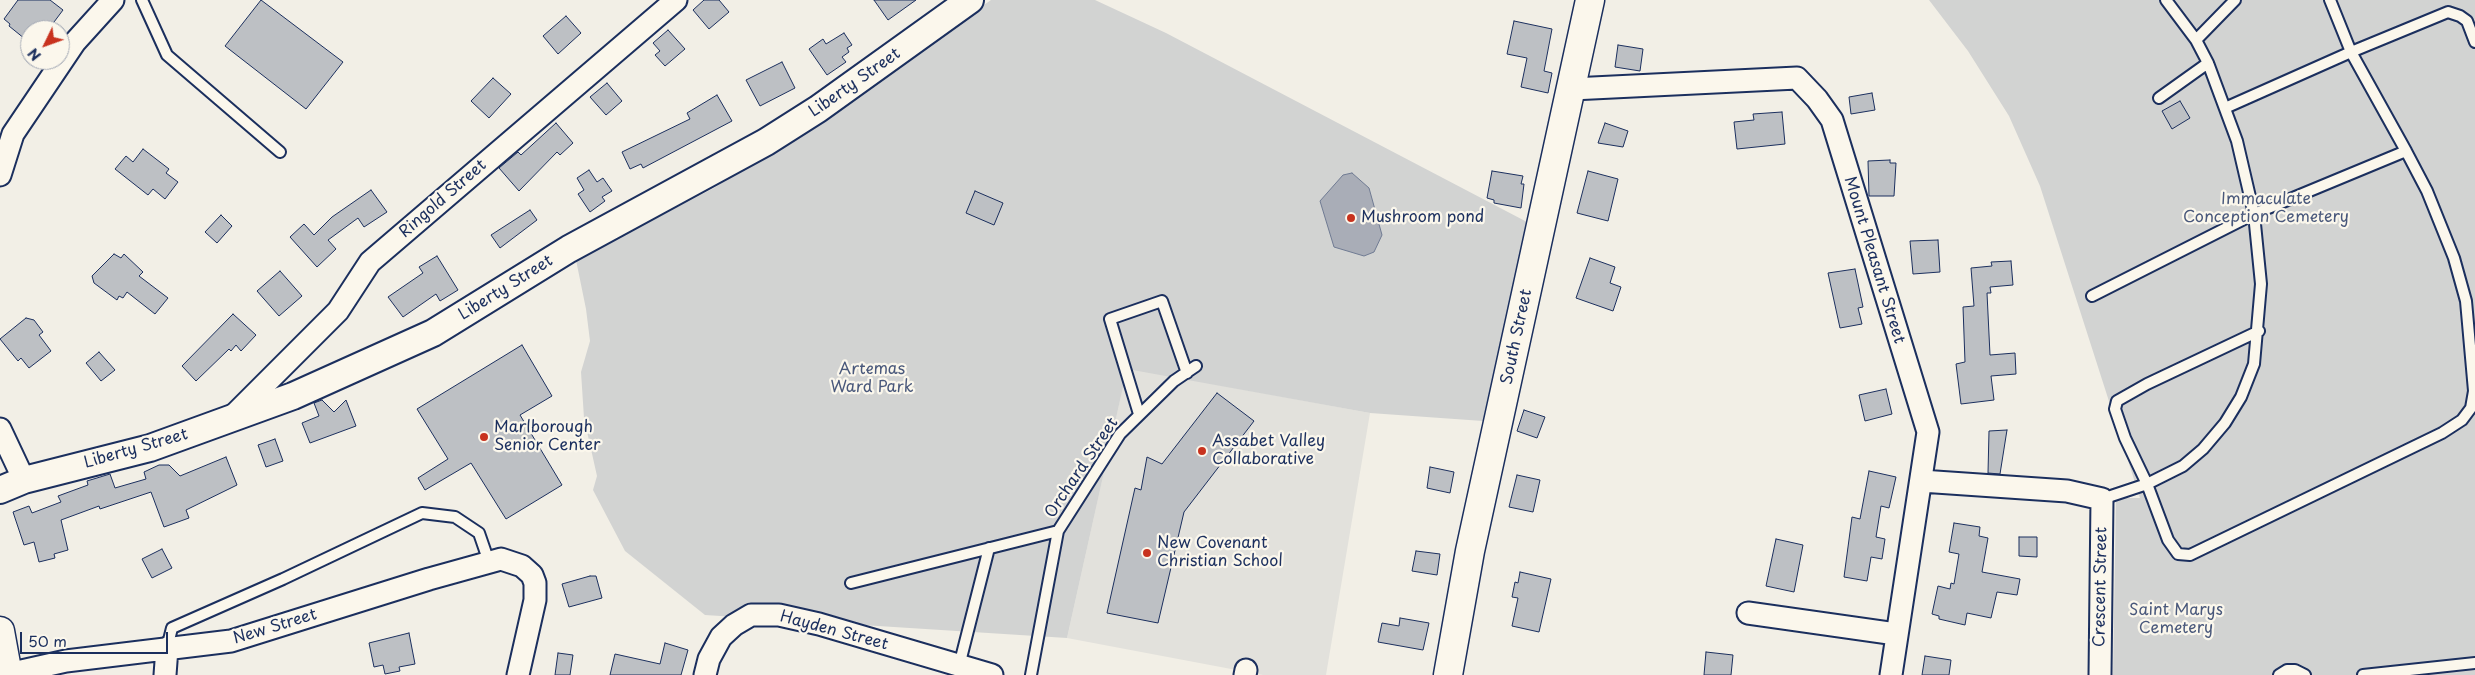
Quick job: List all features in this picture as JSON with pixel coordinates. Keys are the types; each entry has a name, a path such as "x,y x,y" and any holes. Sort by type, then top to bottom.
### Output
{"main road":[{"name":"South Street","path":"1448,675 1470,551 1590,0"},
{"path":"0,631 8,675"}],"street":[{"path":"0,175 13,134 75,42 112,0"},
{"name":"Ringold Street","path":"231,418 338,311 370,262 676,0"},
{"name":"Liberty Street","path":"0,490 24,480 150,448 293,396 433,333 569,249 766,142 818,109 970,0"},
{"name":"Mount Pleasant Street","path":"1572,89 1797,78 1818,99 1832,120 1928,432 1891,675"},
{"path":"0,429 24,480"},
{"path":"1921,482 2067,491 2102,499"},
{"name":"Crescent Street","path":"2100,675 2102,499"},
{"name":"New Street","path":"8,675 66,661 232,641 429,579 501,559 522,566 532,575 535,583 535,600 518,675"},
{"path":"1748,613 1896,634"},
{"name":"Hayden Street","path":"705,675 709,659 721,637 734,625 752,615 779,615 820,624 992,675"},
{"path":"165,675 167,648"}],"lane":[{"path":"142,0 167,56 280,152"},
{"path":"2102,499 2147,484 2183,466 2202,449 2225,423 2241,397 2254,364 2259,331 2261,284 2254,214 2237,141 2208,63 2196,40 2166,0"},
{"path":"2196,40 2235,0"},
{"path":"2259,331 2147,384 2117,401 2115,409 2125,438 2147,484 2168,540 2178,554 2190,555 2442,433 2462,420 2471,408 2474,390 2466,301 2454,258 2428,191 2351,52 2330,0"},
{"path":"2225,108 2351,52 2448,12 2460,16 2467,21 2475,42"},
{"path":"2159,98 2208,63"},
{"path":"2092,296 2254,214 2406,151"},
{"path":"1138,414 1110,319 1162,301 1187,373"},
{"name":"Orchard Street","path":"1031,675 1058,531 1120,434 1138,414 1174,381 1196,366"},
{"path":"167,648 172,628 283,580 422,513 455,517 479,533 489,562"},
{"path":"851,583 1058,531"},
{"path":"959,666 989,548"},
{"path":"2363,675 2419,672 2475,663"},
{"path":"2279,675 2288,670 2296,670 2306,675"}],"shaded area":[{"name":"Mushroom pond","path":"1352,173 1369,188 1382,235 1374,252 1364,256 1334,247 1320,201 1343,175"},
{"path":"1127,368 1370,413 1326,675 1263,675 1067,638"}],"green space":[{"name":"Artemas Ward Park","path":"991,0 1095,0 1166,33 1527,222 1483,421 1370,413 1127,369 1067,638 705,615 625,551 593,490 597,476 584,418 581,372 590,341 586,309 576,260 714,188 814,125"},
{"name":"Immaculate Conception Cemetery","path":"1929,0 2475,0 2475,675 2113,675 2116,498 2140,498 2040,186 2009,116 1968,51"}],"building":[{"path":"18,0 50,0 63,10 56,20 20,20 20,35 4,19"},
{"path":"261,0 343,62 306,109 225,46"},
{"path":"704,0 719,0 729,12 709,29 693,10"},
{"path":"874,0 916,0 888,20"},
{"path":"566,16 581,33 558,54 543,36"},
{"path":"1514,21 1552,29 1544,71 1552,73 1548,93 1521,87 1527,58 1507,54"},
{"path":"668,30 685,49 665,66 655,55 660,51 653,43"},
{"path":"844,33 852,45 847,48 849,52 842,57 846,62 827,75 809,49 823,39 826,44"},
{"path":"1618,45 1643,49 1640,71 1615,67"},
{"path":"782,62 795,88 760,106 746,80"},
{"path":"493,78 511,94 489,118 471,101"},
{"path":"607,83 622,101 606,115 590,97"},
{"path":"1872,93 1875,110 1851,114 1849,97"},
{"path":"717,95 732,121 643,168 641,164 630,169 622,152 690,119 687,113"},
{"path":"2180,101 2190,118 2172,129 2162,111"},
{"path":"1782,112 1785,144 1737,149 1734,122 1754,120 1753,114"},
{"path":"556,123 573,143 560,155 557,152 519,191 499,168 518,152 521,155"},
{"path":"1605,123 1628,131 1623,147 1598,143"},
{"path":"143,149 169,169 166,173 178,182 165,199 153,189 148,195 115,169 126,156 133,162"},
{"path":"1890,160 1890,163 1896,163 1894,196 1869,196 1868,161"},
{"path":"589,170 597,182 603,178 612,191 602,197 605,201 590,212 578,194 584,190 577,178"},
{"path":"1492,171 1523,176 1521,208 1494,203 1494,200 1487,198"},
{"path":"1588,171 1618,179 1608,221 1577,213"},
{"path":"371,190 387,212 364,227 358,218 328,240 336,249 317,267 290,237 304,224 314,235 332,217"},
{"path":"975,191 1003,203 994,225 966,213"},
{"path":"530,210 537,220 500,248 491,235"},
{"path":"221,215 232,226 217,243 205,232"},
{"path":"1938,240 1940,272 1913,274 1910,241"},
{"path":"114,254 121,258 124,254 143,272 139,276 168,298 155,314 127,292 123,298 119,296 117,300 94,283 92,276"},
{"path":"437,256 458,290 440,301 436,294 403,317 388,297 423,273 419,267"},
{"path":"1590,258 1615,267 1610,283 1621,287 1613,311 1576,298"},
{"path":"2011,261 2013,285 1990,287 1991,293 1987,293 1990,355 2015,353 2016,374 1991,376 1994,400 1961,404 1956,364 1965,362 1963,307 1974,306 1971,268 1992,266 1991,262"},
{"path":"1855,269 1863,307 1858,308 1862,324 1840,328 1828,273"},
{"path":"280,271 302,296 279,316 257,291"},
{"path":"233,314 256,335 241,351 236,345 231,351 229,349 196,381 182,366"},
{"path":"26,318 34,320 43,332 39,335 51,351 29,368 21,358 18,361 0,339"},
{"name":"Marlborough Senior Center","path":"522,345 552,396 520,415 562,485 506,519 471,463 425,490 418,478 448,459 417,409"},
{"path":"99,352 115,370 101,381 86,363"},
{"path":"1886,389 1892,414 1865,421 1859,395"},
{"path":"1217,393 1254,421 1184,512 1158,623 1107,613 1135,488 1141,490 1147,457 1162,464"},
{"path":"322,400 334,412 346,400 356,426 310,443 302,423 319,416 314,403"},
{"path":"1524,410 1545,417 1537,438 1517,431"},
{"path":"2007,430 2000,474 1988,473 1989,431"},
{"path":"275,439 283,461 266,467 258,445"},
{"path":"226,457 237,485 186,510 189,518 164,527 151,492 100,509 99,506 61,520 68,550 54,554 55,558 39,562 34,542 24,545 13,512 29,506 32,513 61,502 58,496 88,485 87,481 110,474 115,488 146,479 144,472 159,465 169,465 180,476"},
{"path":"1430,467 1454,472 1450,493 1427,488"},
{"path":"1869,471 1896,477 1889,508 1881,506 1876,537 1885,539 1882,559 1871,557 1867,581 1844,577 1852,517 1860,519"},
{"path":"1517,475 1540,480 1533,512 1509,507"},
{"path":"1954,523 1980,527 1979,536 1988,538 1982,572 2020,579 2017,595 1997,592 1991,618 1967,613 1965,625 1939,619 1939,616 1932,614 1938,586 1950,589 1951,583 1954,584 1959,554 1949,552"},
{"path":"2019,537 2037,537 2037,557 2019,556"},
{"path":"1776,539 1803,545 1794,592 1766,586"},
{"path":"162,549 172,568 152,578 142,559"},
{"path":"1416,551 1440,554 1437,575 1412,571"},
{"path":"1520,572 1551,579 1539,632 1512,626 1518,598 1512,597 1515,582 1518,583"},
{"path":"596,576 602,598 569,607 562,584"},
{"path":"1400,618 1429,623 1423,650 1378,642 1382,623 1399,626"},
{"path":"409,633 415,664 399,667 400,671 385,674 383,665 374,667 369,643"},
{"path":"665,643 688,650 681,675 610,675 615,654 660,664"},
{"path":"1706,652 1733,655 1731,675 1704,675"},
{"path":"558,653 573,655 570,675 555,675"},
{"path":"1925,656 1951,660 1949,675 1922,675"}],"place":[{"name":"Mushroom pond","path":"1351,218"},
{"name":"Marlborough Senior Center","path":"484,437"},
{"name":"Assabet Valley Collaborative","path":"1202,451"},
{"name":"New Covenant Christian School","path":"1147,553"}],"park label":[{"name":"Saint Marys Cemetery","path":"2176,620"}]}
